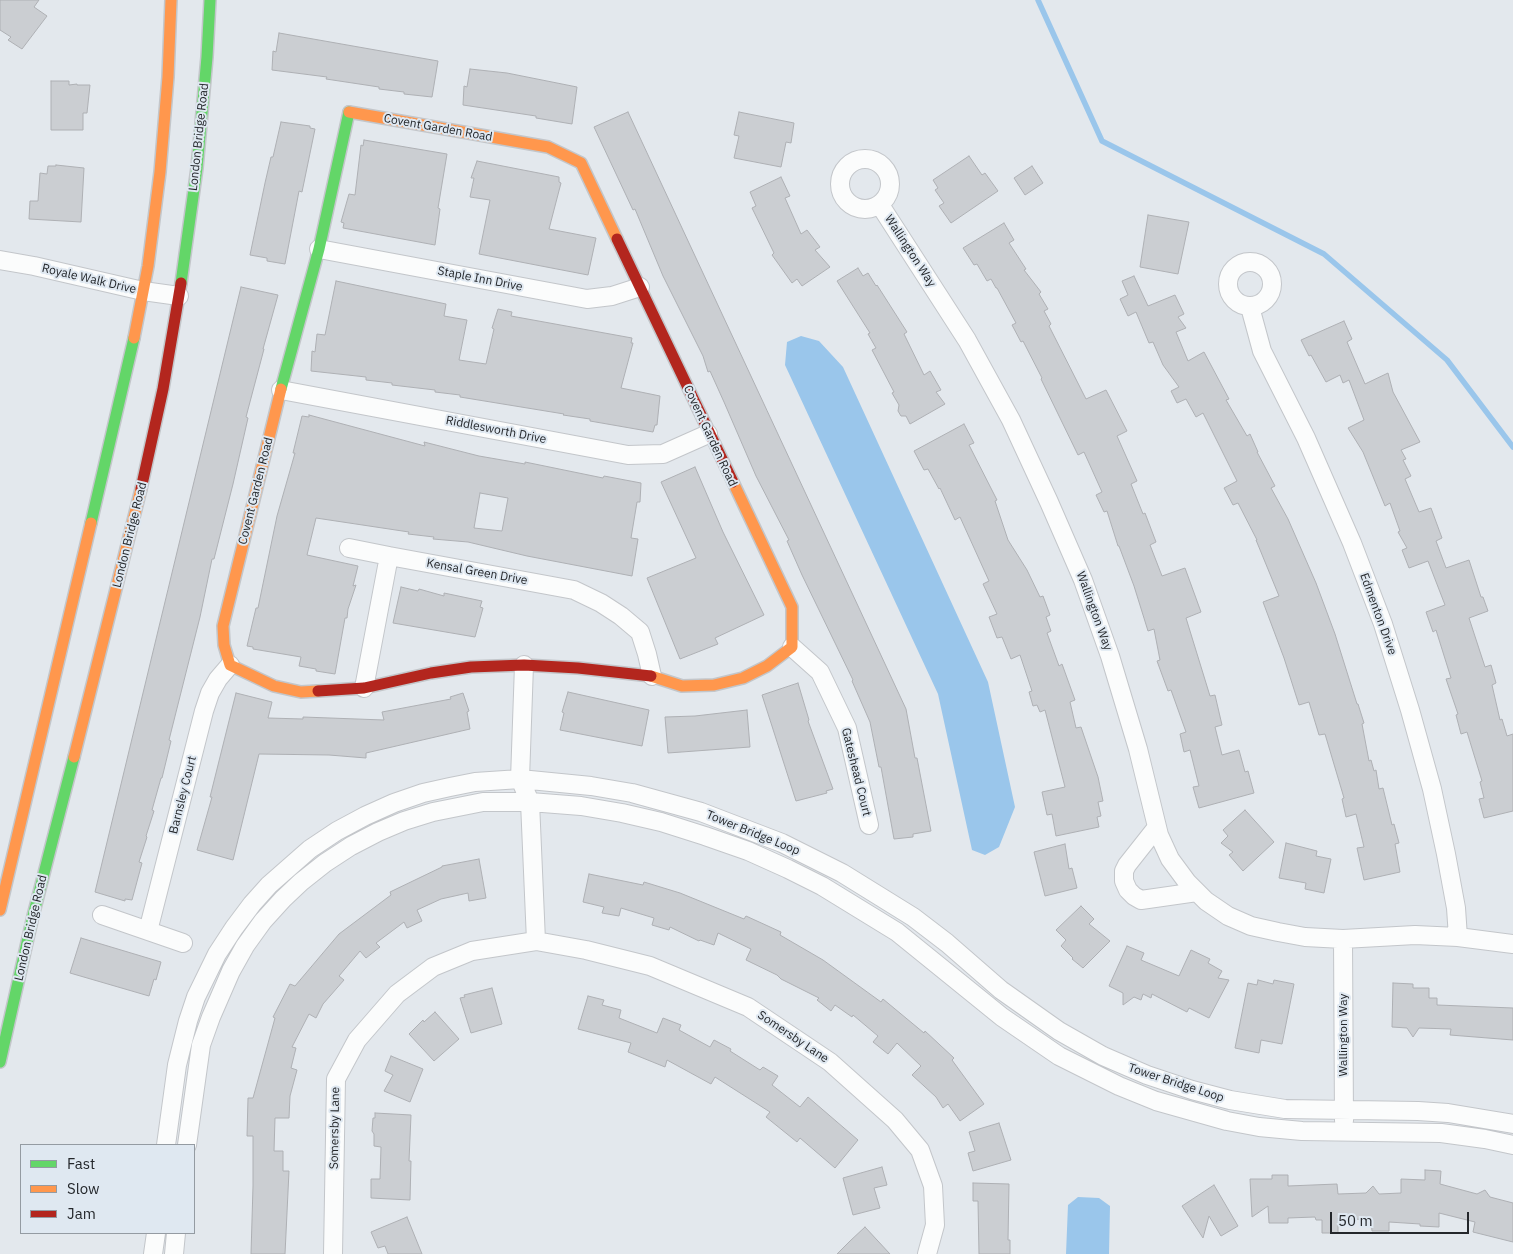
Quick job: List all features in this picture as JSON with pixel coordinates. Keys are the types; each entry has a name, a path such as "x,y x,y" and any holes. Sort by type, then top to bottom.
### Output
{"main road":[{"path":"0,910 138,322 160,172 168,77 171,0"},
{"name":"London Bridge Road","path":"0,1062 34,916 134,520 163,389 179,296 197,168 210,0"},
{"name":"Covent Garden Road","path":"230,665 224,645 223,626 319,249 349,112 548,147 581,163 708,434 792,607 792,647"},
{"path":"230,665 274,686 301,692 364,688 471,666 524,665 578,668 652,676 682,686 714,685 743,678 767,666 792,647"}],"street":[{"name":"Wallington Way","path":"880,205 967,340 1011,420 1049,502 1083,580 1110,656 1138,750 1159,835 1170,859 1187,882 1206,901 1228,916 1251,926 1305,937 1343,938 1414,935 1458,937 1513,944"},
{"name":"Staple Inn Drive","path":"319,249 587,299 612,296 640,287"},
{"name":"Royale Walk Drive","path":"0,260 143,291 179,296"},
{"name":"Edmenton Drive","path":"1250,307 1262,351 1306,438 1352,543 1383,624 1410,710 1432,790 1456,908 1458,937"},
{"name":"Riddlesworth Drive","path":"282,390 628,455 664,454 708,434"},
{"name":"Kensal Green Drive","path":"349,548 574,590 601,603 621,616 640,632 648,654 652,676"},
{"path":"364,688 389,556"},
{"name":"Gateshead Court","path":"792,647 820,672 846,728 869,825"},
{"name":"Barnsley Court","path":"148,931 204,711 218,679 230,665"},
{"path":"524,665 520,779 530,802 536,941"},
{"name":"Tower Bridge Loop","path":"166,1144 177,1065 196,997 217,954 252,904 269,885 295,862 337,831 380,810 423,793 450,787 475,782 520,779 582,785 632,793 701,812 782,843 842,873 912,918 947,943 1000,990 1059,1031 1103,1056 1147,1075 1230,1100 1285,1109 1448,1113 1513,1124"},
{"name":"Tower Bridge Loop","path":"187,1144 202,1045 214,1009 231,971 245,946 263,921 283,899 326,863 351,846 404,821 461,805 483,802 530,802 581,806 661,822 705,836 788,869 822,886 897,932 1002,1017 1051,1051 1119,1086 1156,1100 1227,1121 1259,1127 1302,1131 1441,1133 1513,1145"},
{"path":"1157,827 1124,871 1124,881 1128,890 1141,900 1197,892"},
{"path":"102,915 183,943"},
{"name":"Wallington Way","path":"1343,938 1344,1131"},
{"name":"Somersby Lane","path":"333,1254 336,1079 357,1040 397,994 433,967 472,951 536,941 586,950 650,966 748,1007 830,1062 895,1120 920,1150 933,1186 935,1225 927,1254"},
{"path":"153,1254 156,1234"},
{"path":"174,1254 176,1234"}],"water":[{"path":"801,336 819,341 843,367 988,682 1015,807 999,847 985,855 972,850 938,694 785,365 787,342"},
{"path":"1078,1197 1099,1198 1110,1206 1109,1254 1066,1254 1068,1205"}],"building":[{"path":"0,0 39,0 34,7 47,16 22,49 8,40 11,37 0,30"},
{"path":"279,33 438,61 432,97 404,94 404,92 379,89 379,87 326,79 327,77 272,70 273,51 276,52"},
{"path":"470,69 507,73 577,87 572,124 536,118 536,116 463,105 464,86 467,87"},
{"path":"51,81 69,81 69,85 90,85 87,113 83,113 83,130 51,130"},
{"path":"628,112 906,709 931,831 913,834 913,837 894,839 881,767 879,767 870,722 853,680 802,575 787,541 789,540 756,476 710,371 708,372 703,356 663,276 635,209 633,210 594,127"},
{"path":"739,112 794,123 791,143 786,142 781,167 734,158 739,136 734,135"},
{"path":"281,122 310,126 310,128 315,129 302,192 299,191 285,264 267,261 267,258 250,255 271,157 273,157"},
{"path":"364,140 447,154 438,208 440,209 435,245 343,228 344,223 341,222 349,194 355,195 361,145 363,146"},
{"path":"969,156 982,175 985,173 998,191 951,223 939,206 944,203 935,190 938,188 933,180"},
{"path":"477,161 559,177 559,182 561,183 549,229 596,238 588,275 479,254 490,200 470,197 474,178 471,178"},
{"path":"48,166 84,168 81,222 29,219 30,201 38,201 40,173 47,174"},
{"path":"1032,166 1043,183 1025,195 1014,178"},
{"path":"781,177 790,196 785,198 801,234 807,230 820,247 815,250 830,267 802,286 797,279 792,283 772,255 774,253 752,208 756,206 750,192"},
{"path":"1148,215 1189,222 1178,274 1140,267"},
{"path":"1004,223 1014,240 1009,243 1026,269 1024,270 1041,292 1039,294 1048,309 1044,311 1051,324 1049,326 1086,399 1106,390 1127,431 1117,436 1137,481 1131,484 1156,542 1150,545 1162,576 1185,568 1201,612 1186,618 1210,696 1215,695 1222,725 1215,727 1222,755 1239,750 1245,772 1248,771 1254,793 1199,808 1193,787 1199,786 1190,750 1184,752 1180,734 1186,732 1171,690 1168,691 1157,661 1160,660 1154,629 1148,631 1107,511 1104,512 1096,495 1102,492 1084,452 1078,455 1042,378 1023,341 1021,342 1012,325 1016,323 997,288 991,279 987,281 977,264 974,265 963,248"},
{"path":"858,268 863,276 868,273 877,285 907,332 904,334 924,375 930,371 941,390 936,392 945,404 910,424 906,416 901,416 898,411 899,405 892,393 894,392 872,350 876,348 868,334 870,333 837,281"},
{"path":"1134,276 1148,306 1175,295 1184,314 1178,317 1186,328 1176,332 1188,361 1204,352 1229,399 1226,400 1247,436 1250,434 1275,486 1271,488 1288,519 1316,583 1358,704 1364,723 1362,724 1369,761 1371,760 1374,771 1376,770 1379,789 1383,788 1392,825 1394,824 1399,843 1395,844 1400,872 1364,880 1357,848 1364,847 1356,814 1346,817 1342,799 1344,798 1325,734 1319,735 1309,702 1299,705 1263,602 1279,596 1257,540 1238,503 1233,505 1224,488 1237,481 1203,413 1196,417 1186,399 1177,403 1171,391 1179,387 1163,365 1153,342 1149,343 1136,312 1128,316 1120,299 1128,295 1122,281"},
{"path":"336,281 446,304 444,316 467,320 459,360 486,364 494,329 492,328 498,309 512,312 511,316 632,338 631,343 633,343 621,388 660,396 657,425 655,425 653,432 590,421 590,419 564,414 460,397 460,395 435,392 435,390 392,385 392,383 366,380 366,377 311,371 312,351 315,352 317,334 325,335"},
{"path":"241,287 278,295 246,417 248,418 233,484 214,559 212,559 200,617 169,740 171,741 152,810 154,811 139,862 142,863 132,900 125,899 125,901 95,892"},
{"path":"1344,321 1352,339 1347,342 1365,384 1388,373 1393,392 1420,442 1401,450 1406,459 1403,460 1411,476 1405,479 1419,512 1431,508 1442,538 1436,541 1446,568 1469,560 1481,597 1483,597 1488,611 1469,618 1485,667 1491,665 1496,683 1492,685 1500,720 1502,719 1507,736 1513,734 1513,811 1484,818 1479,799 1484,798 1480,782 1482,781 1467,732 1461,734 1456,715 1458,714 1446,679 1451,678 1436,630 1433,632 1426,612 1445,605 1428,561 1409,568 1402,550 1407,548 1398,532 1400,531 1390,503 1385,506 1363,452 1348,428 1364,420 1349,380 1343,383 1340,375 1326,382 1301,340"},
{"path":"309,415 425,446 424,442 479,456 525,464 525,462 603,478 604,476 641,483 640,502 637,502 631,538 638,539 632,576 527,556 468,542 433,539 434,537 408,534 409,532 316,518 307,555 358,566 353,586 356,585 347,618 345,618 335,674 299,666 301,657 253,649 253,647 247,646 256,608 258,608 277,516 295,453 293,453 302,416 309,417","holes":["480,493 508,498 502,531 474,528"]},
{"path":"964,424 974,443 969,445 997,500 995,501 1008,540 1027,570 1040,597 1043,596 1050,615 1046,617 1051,631 1047,633 1059,666 1062,664 1075,700 1070,702 1076,728 1081,727 1098,777 1103,801 1098,802 1101,816 1097,817 1099,827 1056,836 1052,814 1047,815 1042,792 1065,787 1045,710 1040,712 1037,705 1033,706 1029,692 1032,691 1020,655 1011,659 1002,637 997,638 989,617 997,614 983,584 989,581 960,517 955,520 940,488 928,469 924,470 914,451"},
{"path":"695,467 723,532 764,615 715,638 718,644 680,659 647,578 696,558 661,482"},
{"path":"401,587 418,591 419,589 444,596 444,593 482,601 480,607 483,608 475,637 393,623"},
{"path":"798,683 808,721 833,789 826,791 827,793 796,801 762,695"},
{"path":"568,692 649,710 642,746 560,730 564,713 562,712"},
{"path":"236,693 272,702 268,718 303,719 303,717 384,720 382,712 451,699 450,697 463,693 469,711 467,712 470,729 366,753 366,758 329,755 259,754 233,860 197,850 212,797 210,797"},
{"path":"747,710 750,747 668,753 665,717 695,716"},
{"path":"1245,810 1274,842 1243,871 1229,855 1233,852 1221,843 1228,836 1223,830"},
{"path":"1286,843 1317,851 1316,856 1331,859 1324,893 1305,889 1306,883 1279,878"},
{"path":"1065,844 1069,869 1072,868 1077,888 1045,896 1034,852"},
{"path":"479,859 486,898 469,901 468,893 441,899 417,910 422,921 407,928 404,922 376,943 380,947 366,958 360,951 339,976 344,980 323,1004 316,1018 309,1014 292,1047 296,1048 291,1068 297,1070 290,1096 289,1118 275,1118 274,1151 283,1151 283,1171 289,1171 285,1254 251,1254 253,1136 247,1136 248,1098 253,1098 275,1018 273,1017 290,984 295,986 339,934 391,895 390,892 442,866"},
{"path":"589,874 643,885 644,882 680,893 744,919 746,916 781,932 780,935 823,960 881,1002 883,999 924,1033 925,1031 954,1058 952,1060 984,1104 960,1121 948,1104 943,1108 936,1097 912,1075 921,1066 897,1043 888,1054 873,1042 878,1036 853,1015 852,1017 835,1005 831,1011 817,1000 819,998 746,960 751,949 718,933 714,945 699,941 670,927 669,930 652,925 654,918 621,908 619,916 602,913 604,907 583,902"},
{"path":"1081,906 1094,919 1089,924 1110,941 1083,968 1061,946 1066,940 1056,930"},
{"path":"81,938 161,962 149,996 70,973"},
{"path":"1127,946 1144,953 1141,960 1179,976 1191,950 1210,959 1208,963 1222,971 1218,978 1229,980 1209,1018 1189,1008 1187,1012 1152,994 1151,998 1143,994 1141,1000 1134,997 1123,1005 1123,993 1109,986"},
{"path":"1258,980 1273,984 1274,980 1294,984 1282,1044 1261,1040 1259,1053 1235,1048 1248,983 1257,985"},
{"path":"1393,983 1413,984 1413,988 1429,988 1429,998 1437,998 1437,1005 1513,1008 1513,1040 1450,1035 1451,1029 1419,1028 1413,1037 1407,1028 1392,1027"},
{"path":"492,988 502,1024 471,1033 460,998 465,997 464,995"},
{"path":"588,996 604,1000 602,1005 621,1010 619,1018 657,1033 663,1018 681,1025 679,1030 710,1047 714,1040 731,1049 730,1051 760,1070 763,1067 778,1076 772,1085 800,1107 808,1097 858,1140 835,1168 800,1138 797,1142 766,1117 770,1112 715,1077 711,1084 667,1060 665,1067 628,1052 631,1043 578,1029"},
{"path":"435,1012 459,1039 434,1061 409,1034 423,1020 424,1022"},
{"path":"391,1056 423,1069 410,1102 384,1091 393,1075 385,1071"},
{"path":"375,1113 411,1115 410,1200 371,1198 371,1179 380,1179 381,1147 374,1146 374,1134 372,1131"},
{"path":"999,1123 1011,1160 973,1171 968,1153 975,1151 969,1132"},
{"path":"882,1167 887,1185 874,1188 880,1208 853,1215 843,1178"},
{"path":"1425,1170 1441,1171 1440,1184 1477,1194 1485,1190 1490,1197 1513,1203 1513,1242 1473,1232 1475,1222 1439,1213 1439,1227 1389,1222 1389,1231 1372,1231 1371,1220 1338,1218 1338,1233 1322,1233 1322,1220 1316,1220 1315,1217 1288,1218 1288,1223 1269,1223 1268,1206 1252,1217 1250,1179 1272,1179 1272,1175 1288,1175 1288,1186 1337,1184 1338,1194 1366,1193 1373,1186 1379,1194 1401,1193 1401,1179 1425,1180"},
{"path":"973,1183 1009,1184 1008,1240 1010,1240 1010,1254 979,1254 978,1201 973,1201"},
{"path":"1214,1185 1238,1226 1221,1236 1209,1216 1203,1238 1182,1206"},
{"path":"407,1217 422,1254 388,1254 385,1246 378,1248 371,1232"},
{"path":"865,1227 890,1254 837,1254 850,1241"}],"waterway":[{"path":"1038,0 1102,141 1324,254 1447,360 1513,447"}],"traffic: fast":[{"path":"181,283 197,168 210,0"},
{"path":"281,389 319,249 349,112"},
{"path":"91,523 134,338"},
{"path":"0,1062 33,916 74,757"}],"traffic: slow":[{"path":"134,338 148,266 160,172 168,77 171,0"},
{"path":"349,112 548,147 581,163 617,239"},
{"path":"281,389 223,626 224,645 230,665 274,686 301,692 318,691"},
{"path":"651,676 682,686 714,685 743,678 767,666 792,647 792,607 733,482"},
{"path":"74,757 141,489"},
{"path":"0,910 91,523"}],"traffic: jam":[{"path":"617,239 733,482"},
{"path":"141,489 163,389 181,283"},
{"path":"318,691 364,688 431,673 471,667 524,665 578,668 651,676"}]}
